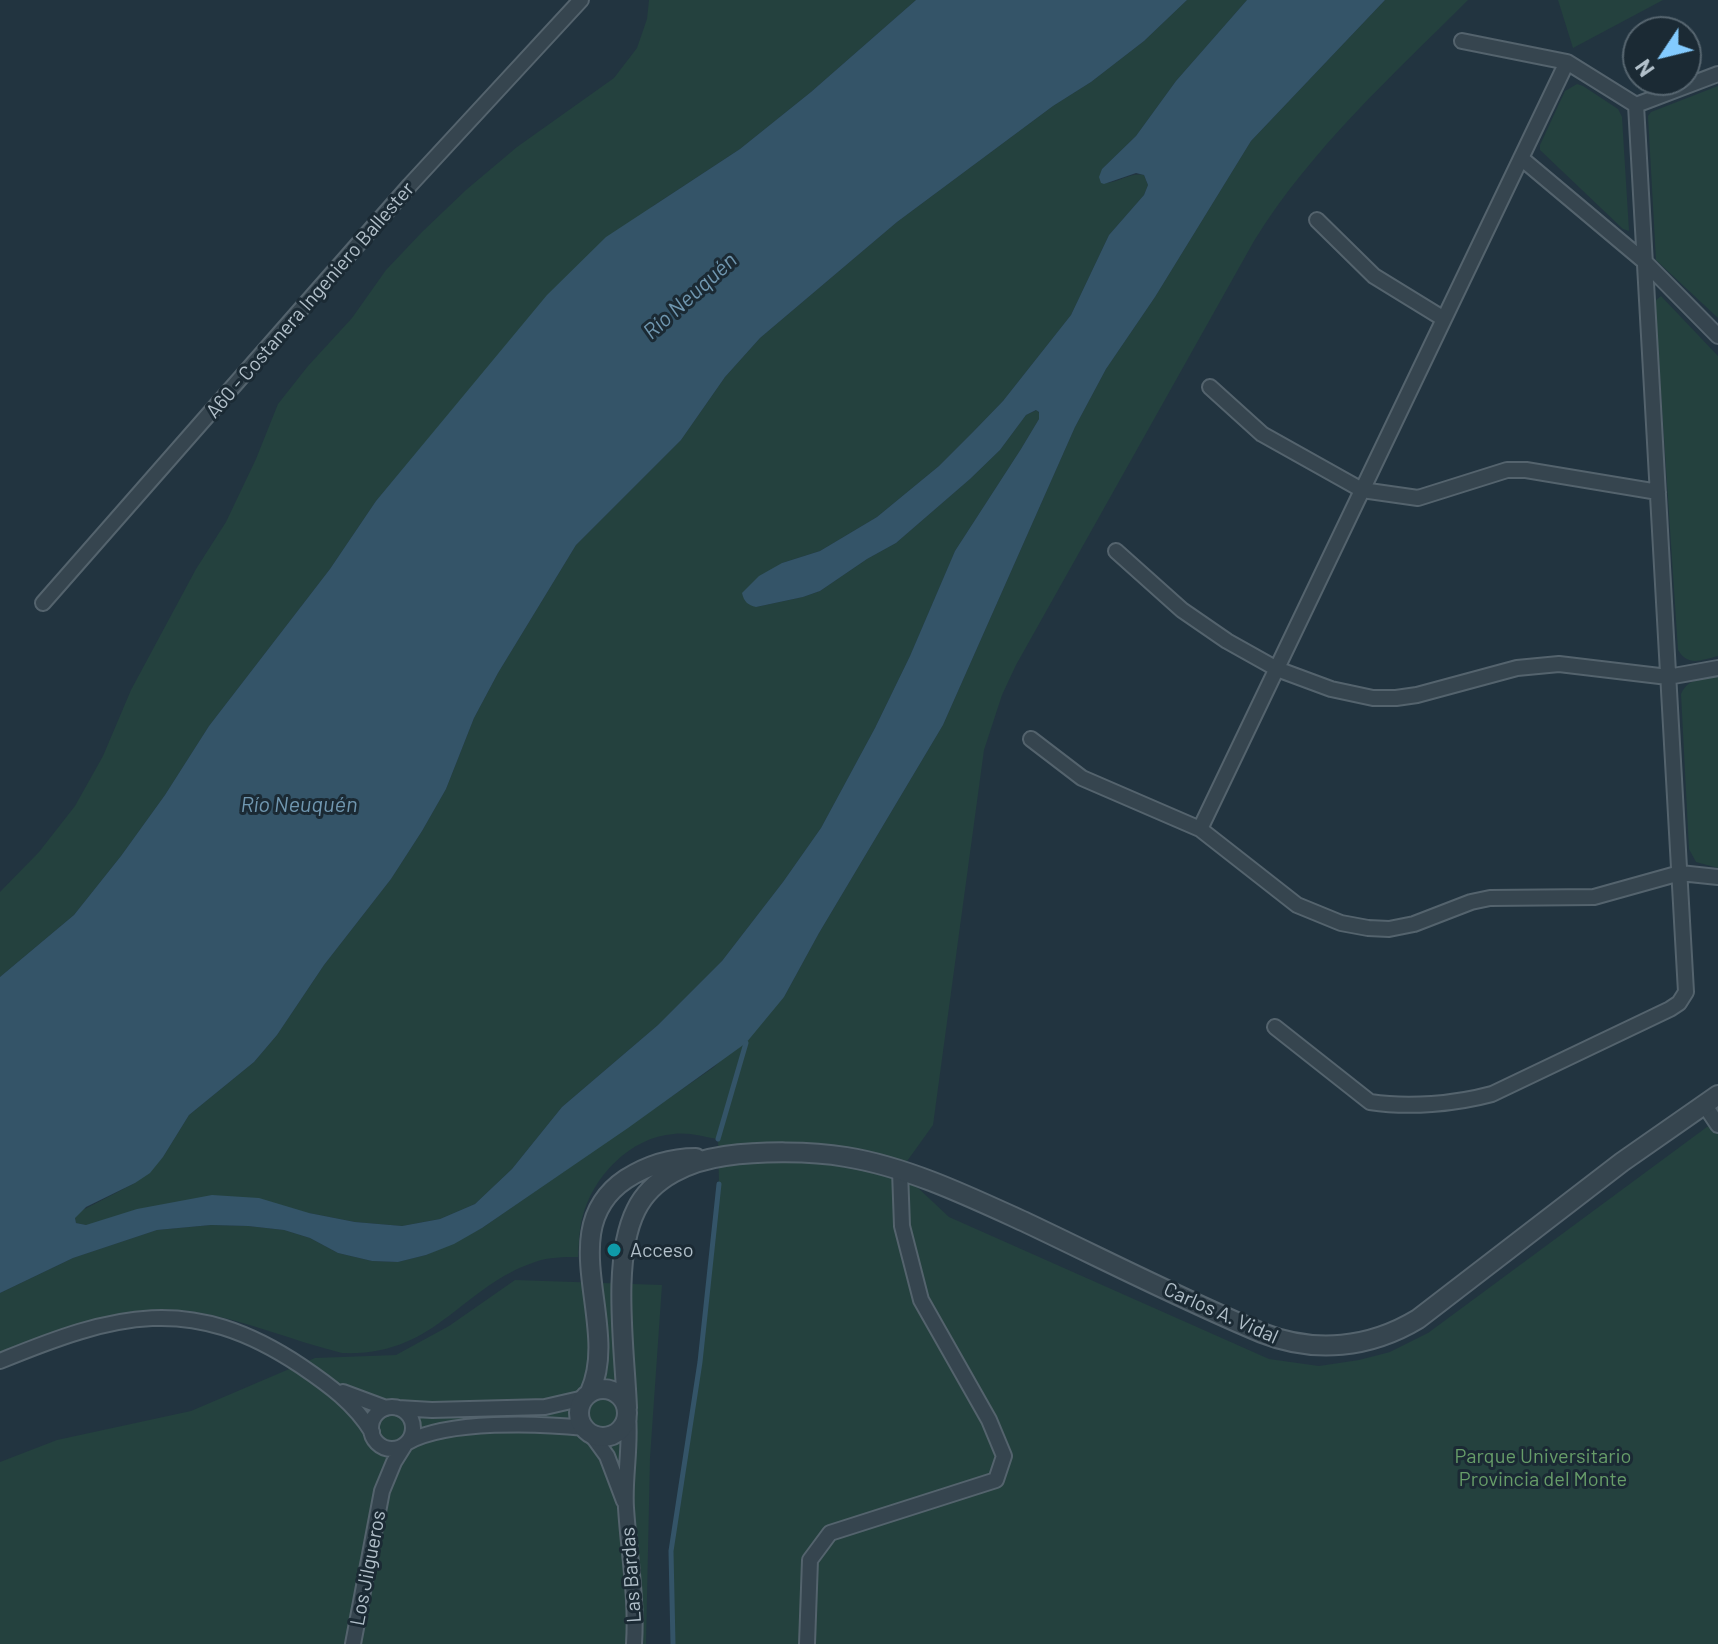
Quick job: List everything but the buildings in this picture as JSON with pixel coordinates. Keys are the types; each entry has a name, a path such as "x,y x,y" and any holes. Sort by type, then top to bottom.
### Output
{"street":[{"name":"A60 - Costanera Ingeniero Ballester","path":"43,603 410,185 581,0"},
{"path":"1462,41 1567,62 1636,105"},
{"path":"1200,829 1567,62"},
{"path":"1636,105 1718,74"},
{"path":"1275,1027 1370,1102 1387,1105 1469,1100 1492,1094 1679,1003 1686,992 1636,105"},
{"path":"1521,158 1645,262 1718,336"},
{"path":"1317,220 1374,276 1444,319"},
{"path":"1210,387 1262,434 1362,490 1418,498 1507,470 1526,470 1658,492"},
{"path":"1116,551 1182,610 1227,641 1277,669 1331,689 1373,698 1396,698 1517,668 1559,664 1668,677 1718,668"},
{"path":"1031,739 1082,778 1200,829 1297,905 1321,917 1368,928 1389,929 1414,924 1490,898 1594,897 1680,873 1718,877"},
{"path":"1711,1100 1718,1125"},
{"name":"Carlos A. Vidal","path":"719,1157 757,1154 844,1156 900,1171 982,1203 1262,1333 1294,1343 1342,1345 1375,1340 1418,1319 1622,1162 1711,1100"},
{"path":"325,1382 357,1411 379,1444 391,1449 445,1428 540,1425 588,1431 607,1437 615,1435 626,1423 628,1412 622,1286 630,1224 640,1203 661,1181 690,1165 719,1157"},
{"name":"Las Bardas","path":"625,1506 607,1456 579,1413 598,1370 591,1247 598,1210 614,1188 647,1167 683,1158 719,1157"},
{"path":"807,1644 810,1560 830,1533 996,1480 1004,1456 989,1420 921,1300 902,1226 900,1171"},
{"path":"0,1361 85,1329 143,1319 208,1322 242,1335 363,1401 405,1411 413,1423 406,1444"},
{"path":"374,1436 376,1416 392,1408 545,1407 597,1389 613,1390 625,1400 628,1412"},
{"name":"Las Bardas","path":"628,1412 625,1506 634,1582 634,1644"},
{"name":"Los Jilgueros","path":"374,1436 380,1457 382,1491"},
{"name":"Los Jilgueros","path":"353,1644 382,1491 394,1462 406,1444"}],"green space":[{"path":"649,0 916,0 740,149 653,206 488,368 376,501 330,569 209,726 121,856 74,915 0,977 0,892 39,852 75,806 103,756 131,690 196,569 226,522 278,404 352,318 386,270 422,232 517,147 614,78 637,48 647,19"},
{"path":"1187,0 1247,0 1176,81 1136,136 1102,169 1101,183 1144,175 1148,185 1144,195 1109,235 1071,315 1003,401 939,466 877,517 820,551 782,563 756,607 820,591 896,543 970,479 1000,450 1026,415 1037,410 1039,419 955,551 910,656 821,828 722,961 658,1025 562,1107 512,1169 475,1204 440,1219 402,1226 355,1222 309,1213 86,1225 76,1223 77,1213 135,1183 163,1157 189,1115 254,1062 277,1035 324,965 391,879 422,831 446,789 474,718 498,673 576,545 681,440 725,377 760,338 897,222 1053,106 1091,82 1144,41"},
{"name":"Parque Universitario Provincia del Monte","path":"1385,0 1468,0 1354,114 1276,207 1254,241 1002,695 984,750 933,1125 900,1171 949,1217 1269,1359 1319,1366 1390,1352 1428,1333 1715,1121 1718,1125 1718,1644 673,1644 671,1551 700,1362 719,1184 718,1139 696,1135 658,1137 628,1151 615,1162 594,1188 587,1203 581,1224 578,1257 540,1260 509,1273 425,1333 401,1344 374,1351 342,1353 232,1320 195,1312 145,1310 95,1319 0,1352 0,1293 73,1258 157,1230 211,1225 248,1226 284,1230 310,1238 338,1253 372,1261 398,1262 426,1255 482,1228 714,1067 784,997 943,725 1075,427 1106,369 1155,297 1251,141"},
{"path":"1558,0 1663,0 1633,16 1622,16 1622,22 1573,48"},
{"path":"1577,84 1618,109 1622,117 1629,231 1623,229 1540,150 1565,91"},
{"path":"1718,86 1718,318 1656,260 1648,116 1651,112 1692,96 1702,96 1702,92"},
{"path":"1661,296 1718,356 1718,656 1695,661 1686,659 1678,650 1655,301"},
{"path":"1718,676 1718,868 1696,862 1689,849 1681,694 1692,682"},
{"path":"515,1280 662,1285 650,1458 646,1644 0,1644 0,1462 57,1440 191,1411 315,1358 396,1355 449,1326"}],"water":[{"name":"Río Neuquén","path":"916,0 1187,0 1144,41 1091,82 1053,106 897,222 760,338 725,377 681,440 576,545 498,673 474,718 446,789 422,831 391,879 324,965 277,1035 254,1062 189,1115 150,1173 86,1207 75,1218 76,1223 86,1225 137,1209 212,1195 259,1198 309,1213 355,1222 402,1226 440,1219 475,1204 512,1169 562,1107 658,1025 722,961 783,882 821,828 910,656 955,551 1021,449 1039,419 1039,412 1036,410 1026,415 1000,450 896,543 820,591 756,607 747,603 742,593 759,576 782,563 820,551 877,517 939,466 1003,401 1071,315 1109,235 1144,195 1148,185 1144,175 1136,173 1104,184 1099,177 1102,169 1136,136 1176,81 1247,0 1385,0 1251,141 1155,297 1106,369 1075,427 943,725 784,997 746,1043 482,1228 426,1255 398,1262 372,1261 338,1253 310,1238 284,1230 211,1225 157,1230 73,1258 0,1293 0,977 74,915 121,856 209,726 330,569 376,501 547,295 606,237 740,149"}],"waterway":[{"path":"718,1139 746,1043"},
{"path":"673,1644 671,1551 700,1362 719,1184"}],"place":[{"name":"Acceso","path":"614,1250"}]}
